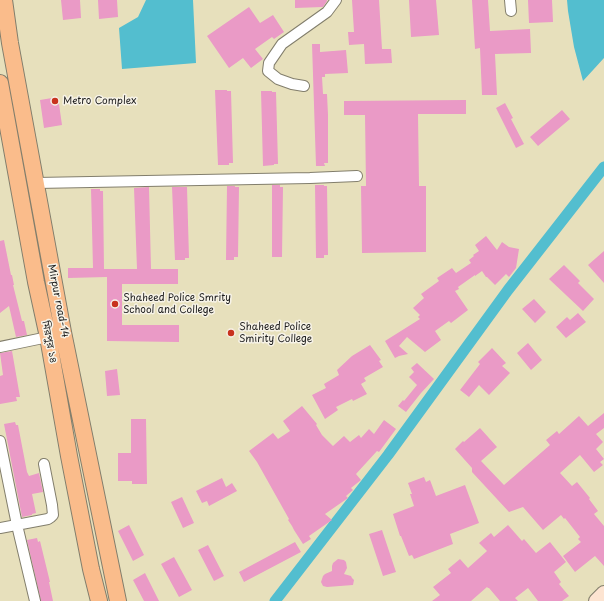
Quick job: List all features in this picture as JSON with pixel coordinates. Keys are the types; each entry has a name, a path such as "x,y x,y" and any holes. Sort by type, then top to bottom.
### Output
{"main road":[{"name":"Mirpur road-14","path":"4,0 10,43 63,332 118,601"},
{"name":"মিরপুর ১৪","path":"0,83 2,108 48,337 70,464 99,601"}],"street":[{"path":"304,86 278,79 268,71 269,64 282,44 327,12 336,0"},
{"path":"510,0 511,11"},
{"path":"36,183 357,176"},
{"path":"0,347 48,337"},
{"path":"0,441 17,525 36,601"},
{"path":"0,528 48,519 53,515 44,464"},
{"path":"596,601 604,593"}],"water":[{"path":"146,0 193,0 196,63 122,69 119,28 138,17"},
{"path":"567,0 604,0 604,58 583,81 574,47"}],"building":[{"path":"61,0 80,0 81,18 63,20"},
{"path":"98,0 117,0 118,17 99,19"},
{"path":"295,0 327,1 323,7 295,8"},
{"path":"352,0 379,0 382,49 391,49 392,63 365,64 364,44 349,45 348,32 354,32"},
{"path":"409,0 436,0 439,35 411,37"},
{"path":"472,0 488,0 490,31 530,29 531,53 495,54 497,95 482,95 480,48 475,49"},
{"path":"528,0 552,0 553,22 529,23"},
{"path":"249,7 260,23 273,15 284,32 274,39 272,37 255,49 263,59 251,68 243,58 229,68 207,36"},
{"path":"312,44 320,44 320,52 346,50 348,73 325,74 325,77 322,77 323,94 327,94 328,115 328,163 324,163 325,166 316,166"},
{"path":"215,90 231,91 233,163 229,163 229,165 218,165"},
{"path":"261,91 276,92 278,164 274,165 263,166"},
{"path":"58,97 62,125 44,128 40,100"},
{"path":"466,100 466,114 418,114 419,186 426,186 426,252 362,253 361,186 366,186 365,115 344,115 344,101"},
{"path":"505,103 513,118 511,119 524,144 516,148 496,108"},
{"path":"562,110 570,119 538,146 530,137"},
{"path":"272,185 280,185 280,187 283,187 282,257 272,257"},
{"path":"315,185 327,186 328,255 324,255 324,258 316,258"},
{"path":"227,186 239,187 238,257 234,257 234,260 226,260"},
{"path":"149,187 151,269 178,269 178,284 122,284 122,325 179,325 179,342 107,341 107,277 68,278 68,268 93,268 91,189 100,189 100,191 103,191 104,269 137,269 134,188"},
{"path":"172,187 187,187 189,258 185,258 185,260 175,260"},
{"path":"486,236 497,250 502,242 509,247 519,249 516,268 509,277 506,274 495,285 482,271 458,287 459,289 455,291 468,310 451,323 449,321 435,331 441,340 425,352 407,337 399,346 408,354 395,358 385,341 420,319 418,317 420,315 413,308 424,298 421,294 439,281 437,278 452,268 456,273 471,263 469,260 479,251 475,245"},
{"path":"4,240 13,285 27,335 16,337 9,306 0,313 0,241"},
{"path":"604,251 604,283 588,265"},
{"path":"564,265 580,281 578,283 594,299 583,311 549,279"},
{"path":"534,299 546,312 535,323 522,309"},
{"path":"578,313 586,322 566,338 556,327 567,317 570,320"},
{"path":"528,343 542,360 531,370 517,353"},
{"path":"370,345 381,360 379,361 383,367 364,378 366,381 361,384 367,394 336,407 338,410 325,419 312,395 326,388 324,384 339,375 337,370 352,356"},
{"path":"492,348 506,363 502,366 510,373 489,395 479,385 469,397 460,390 480,364 478,362"},
{"path":"12,351 20,397 16,397 17,401 0,404 0,376 3,375 0,353"},
{"path":"417,363 434,379 406,412 398,406 417,385 409,377 414,372 411,368"},
{"path":"117,369 120,395 107,396 105,371"},
{"path":"302,406 317,424 316,425 322,435 333,446 344,436 350,442 359,435 361,438 369,429 374,434 384,420 396,429 379,452 377,451 356,474 361,480 351,488 353,490 346,496 348,498 325,514 332,520 309,536 311,539 303,544 288,520 289,519 257,462 249,451 273,433 278,439 290,431 283,421"},
{"path":"604,413 604,428 596,434 603,442 596,449 604,459 600,462 603,465 594,472 580,455 560,473 572,486 577,482 598,511 594,514 604,526 604,566 595,556 575,572 563,556 581,542 578,539 580,537 565,518 564,519 561,515 543,530 523,507 509,512 472,472 472,468 455,449 480,428 497,447 481,461 504,485 550,445 546,440 557,431 559,434 579,416 588,426"},
{"path":"131,419 146,419 147,484 132,484 132,481 118,481 118,453 131,453"},
{"path":"15,422 16,425 18,425 27,472 29,476 39,473 43,492 32,494 36,513 22,517 4,424"},
{"path":"424,477 426,482 430,480 436,496 465,485 479,523 450,534 453,544 414,559 412,555 409,556 400,536 393,514 414,506 408,483"},
{"path":"222,478 226,487 232,483 237,491 209,506 207,501 202,503 196,491"},
{"path":"182,497 194,523 183,528 171,502"},
{"path":"129,525 144,555 133,561 118,531"},
{"path":"508,525 522,541 524,539 536,553 550,542 566,562 554,572 561,582 559,584 569,596 562,601 538,601 528,588 515,598 518,601 500,601 487,587 471,601 432,601 440,595 433,587 451,573 448,569 460,559 468,568 487,551 479,543 491,533 494,537"},
{"path":"382,530 396,572 383,576 369,534"},
{"path":"37,538 38,542 40,541 53,601 41,601 27,540"},
{"path":"295,542 301,552 244,582 239,572"},
{"path":"208,545 224,576 214,581 198,550"},
{"path":"174,557 192,590 179,597 161,564"},
{"path":"338,559 346,562 347,568 344,574 351,576 354,580 353,585 323,586 321,582 323,576 332,571 333,563"},
{"path":"145,573 159,601 144,601 133,580"}],"waterway":[{"path":"275,601 388,455 508,290 604,167"}],"place":[{"name":"Metro Complex","path":"55,101"},
{"name":"Shaheed Police Smrity School and College","path":"115,304"},
{"name":"Shaheed Police Smirity College","path":"231,333"}]}
